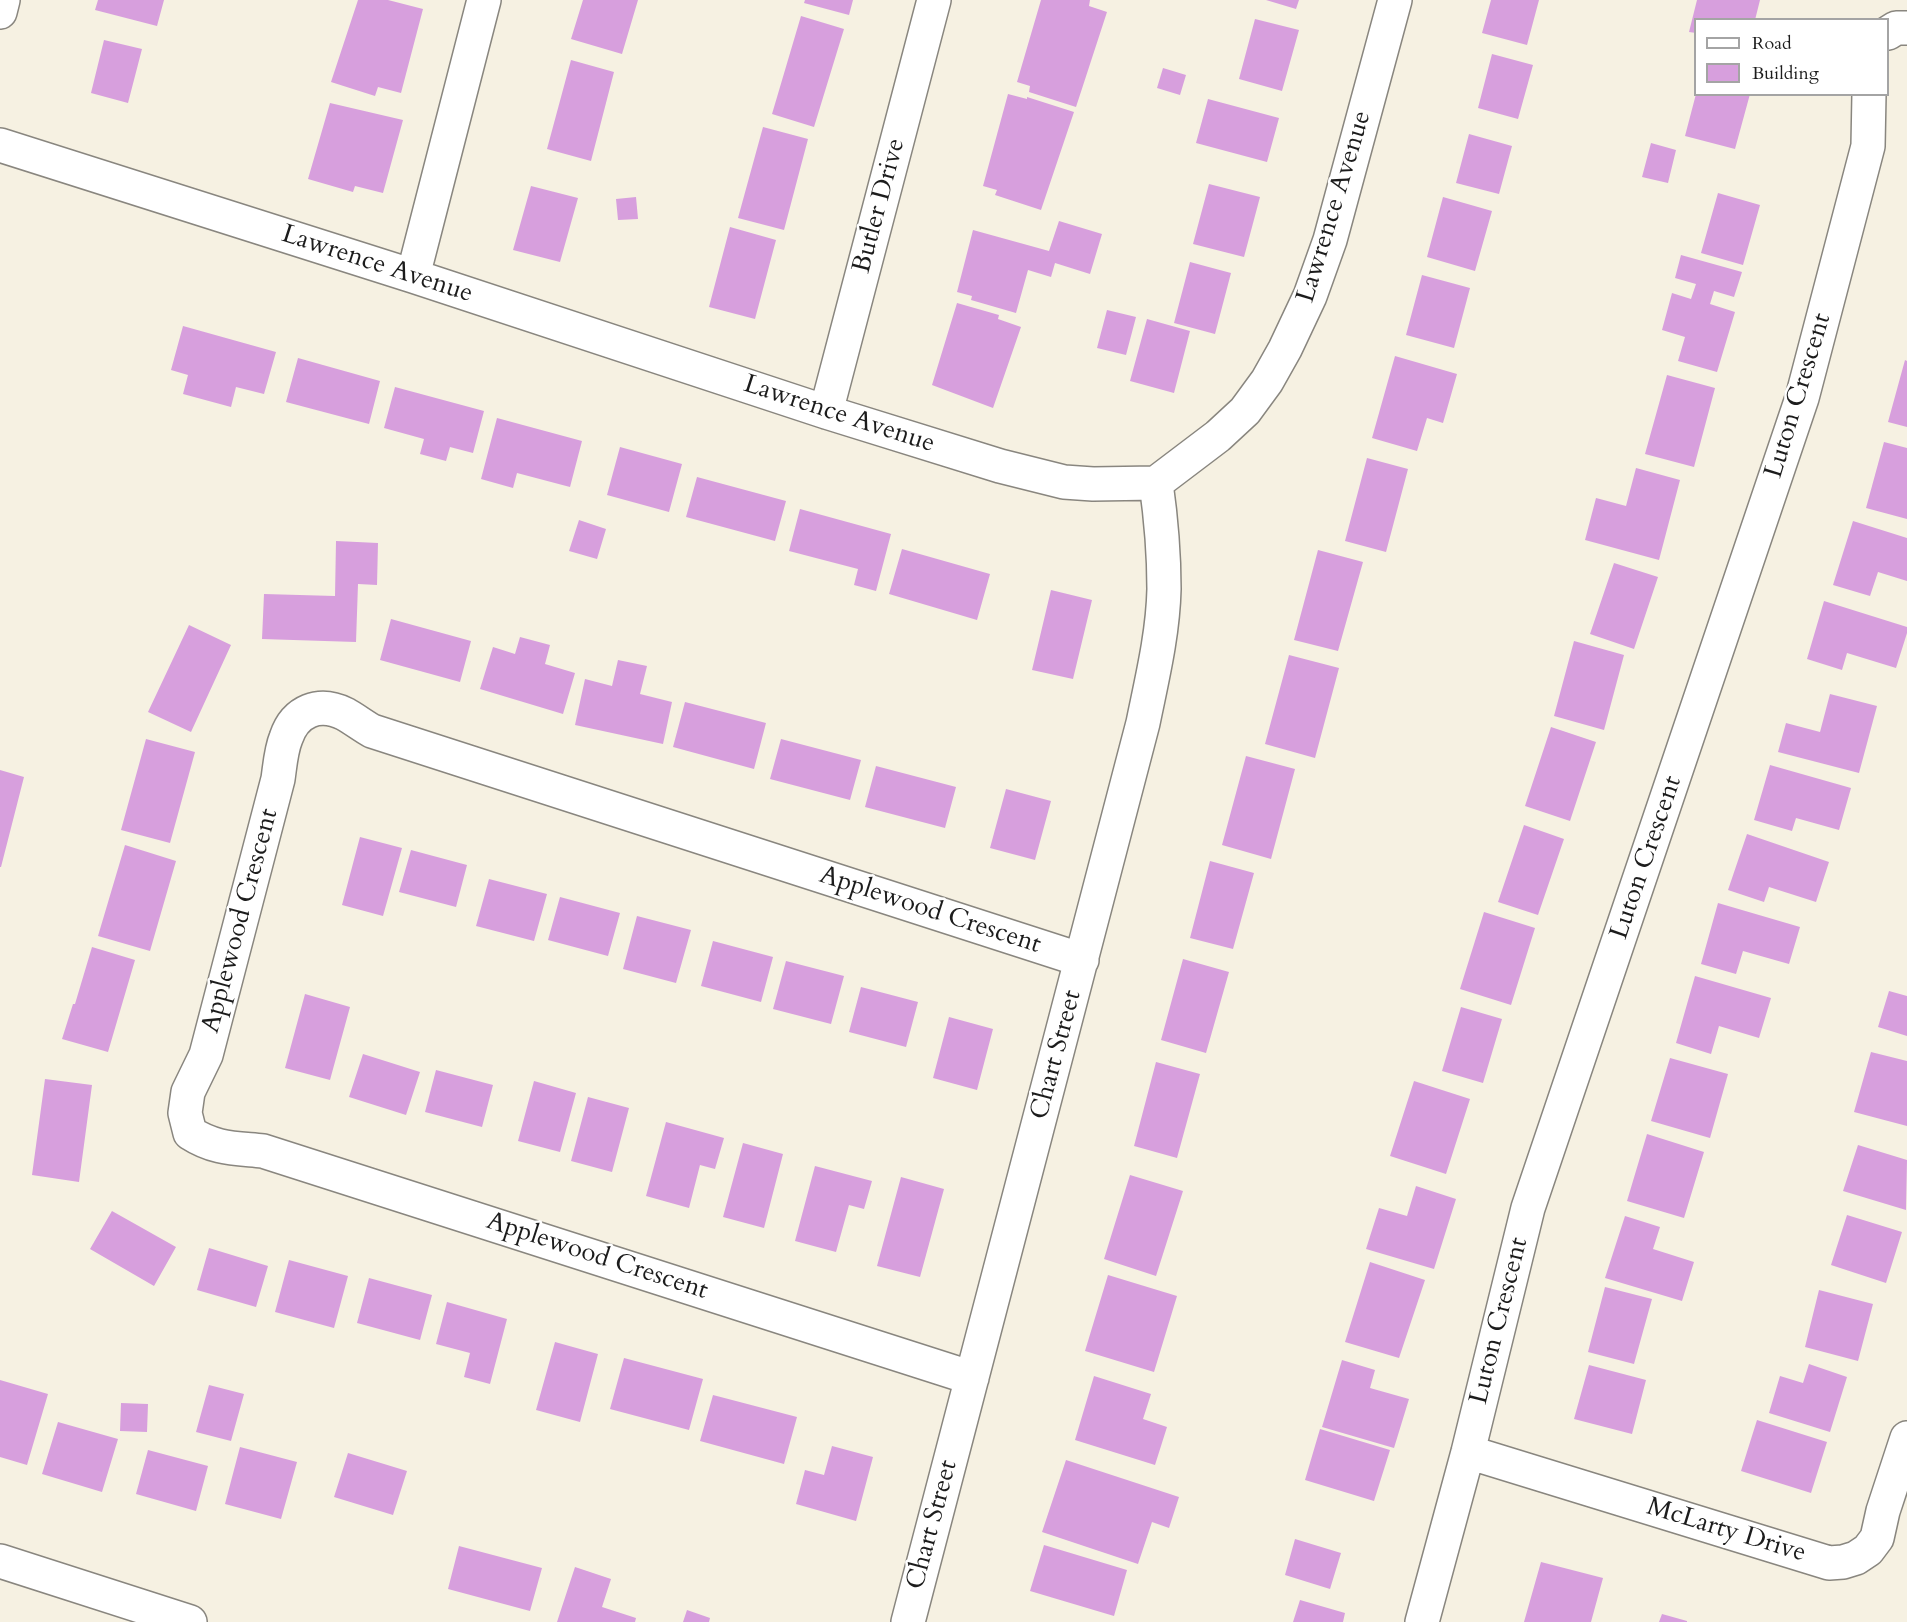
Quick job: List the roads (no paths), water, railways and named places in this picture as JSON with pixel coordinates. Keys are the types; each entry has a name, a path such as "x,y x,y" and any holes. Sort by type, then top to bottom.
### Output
{"street":[{"path":"0,12 3,0"},
{"path":"413,276 484,0"},
{"name":"Butler Drive","path":"826,412 934,0"},
{"name":"Lawrence Avenue","path":"0,145 1000,466 1064,482 1156,483 1218,436 1245,411 1267,381 1285,349 1310,296 1330,240 1395,0"},
{"path":"1889,32 1896,28 1907,28"},
{"name":"Luton Crescent","path":"1422,1622 1468,1452 1528,1208 1802,398 1868,146 1869,96"},
{"name":"Chart Street","path":"908,1622 1127,788 1156,658 1164,580 1162,522 1156,483"},
{"name":"Applewood Crescent","path":"972,1378 263,1151 225,1148 206,1143 190,1133 185,1113 188,1092 206,1055 278,779 285,739 292,722 306,710 325,709 343,713 372,731 1082,960"},
{"name":"McLarty Drive","path":"1468,1452 1828,1563 1856,1558 1868,1550 1877,1538 1883,1511 1907,1438"},
{"path":"0,1561 190,1622"}]}
